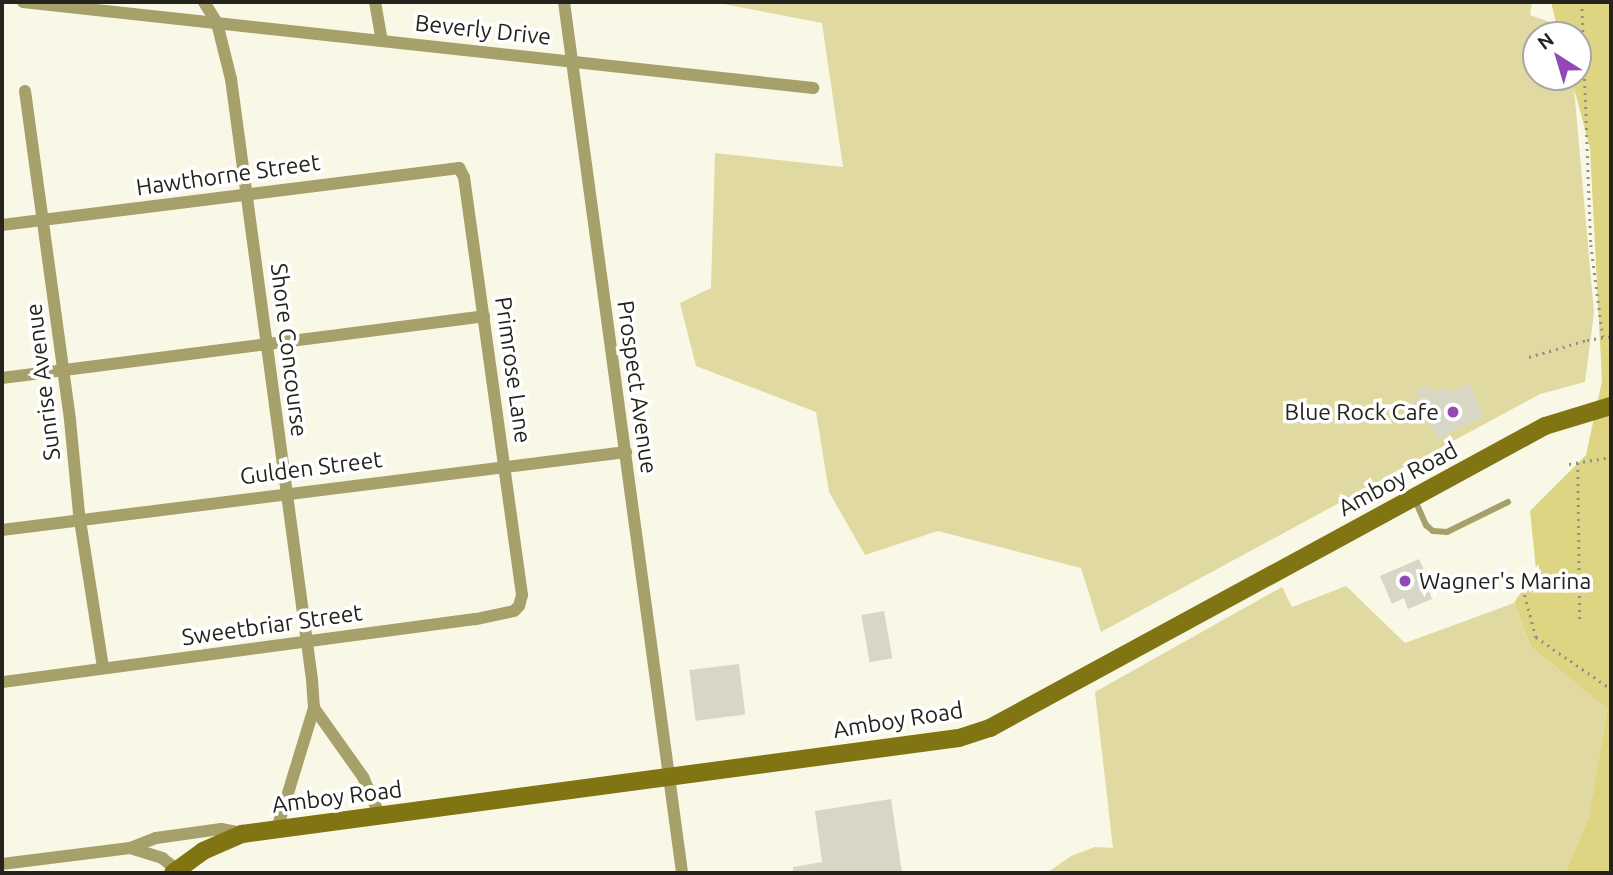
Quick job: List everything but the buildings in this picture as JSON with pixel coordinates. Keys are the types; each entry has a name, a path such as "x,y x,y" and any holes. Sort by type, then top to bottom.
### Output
{"main road":[{"name":"Amboy Road","path":"175,871 203,851 243,834 960,738 990,729 1545,426 1611,406"}],"street":[{"name":"Beverly Drive","path":"23,2 813,88"},
{"name":"Shore Concourse","path":"204,2 217,23 231,79 314,708 276,829"},
{"path":"375,2 382,40"},
{"name":"Prospect Avenue","path":"564,2 682,873"},
{"name":"Sunrise Avenue","path":"25,91 64,370 81,521 103,668"},
{"name":"Hawthorne Street","path":"2,225 459,168"},
{"name":"Primrose Lane","path":"459,168 464,177 520,580"},
{"path":"2,378 484,316"},
{"name":"Gulden Street","path":"2,530 506,464 626,452"},
{"name":"Sweetbriar Street","path":"2,682 306,643 510,613 519,606 520,580"},
{"name":"Shore Concourse","path":"314,708 363,777 380,816"},
{"name":"Amboy Road","path":"2,864 130,848 156,838 208,831 221,830 243,834"},
{"name":"Amboy Road","path":"130,848 162,858 175,871"}],"lane":[{"path":"1413,496 1426,525 1433,531 1447,532 1508,502"}],"path":[{"path":"1581,2 1591,245 1604,338"},
{"path":"1528,357 1611,336"},
{"path":"1569,464 1611,457"},
{"path":"1578,463 1580,623"},
{"path":"1523,588 1536,637 1611,689"}],"shaded area":[{"path":"713,2 1532,2 1530,15 1547,21 1522,21 1522,91 1574,91 1594,313 1585,382 1540,394 1101,632 1081,568 938,531 865,555 829,492 816,412 696,366 680,303 711,288 715,153 843,167 822,23"},
{"path":"1551,2 1611,2 1611,873 1565,873 1588,819 1607,709 1531,647 1514,603 1536,569 1530,511 1586,455 1602,381 1590,148 1575,91 1592,91 1592,21 1556,21"},
{"path":"1346,586 1405,643 1514,603 1531,647 1607,709 1588,819 1565,873 1047,873 1071,856 1095,847 1113,848 1095,692 1282,587 1292,607"}],"place":[{"name":"Blue Rock Cafe","path":"1453,412"},
{"name":"Wagner's Marina","path":"1405,581"}]}
